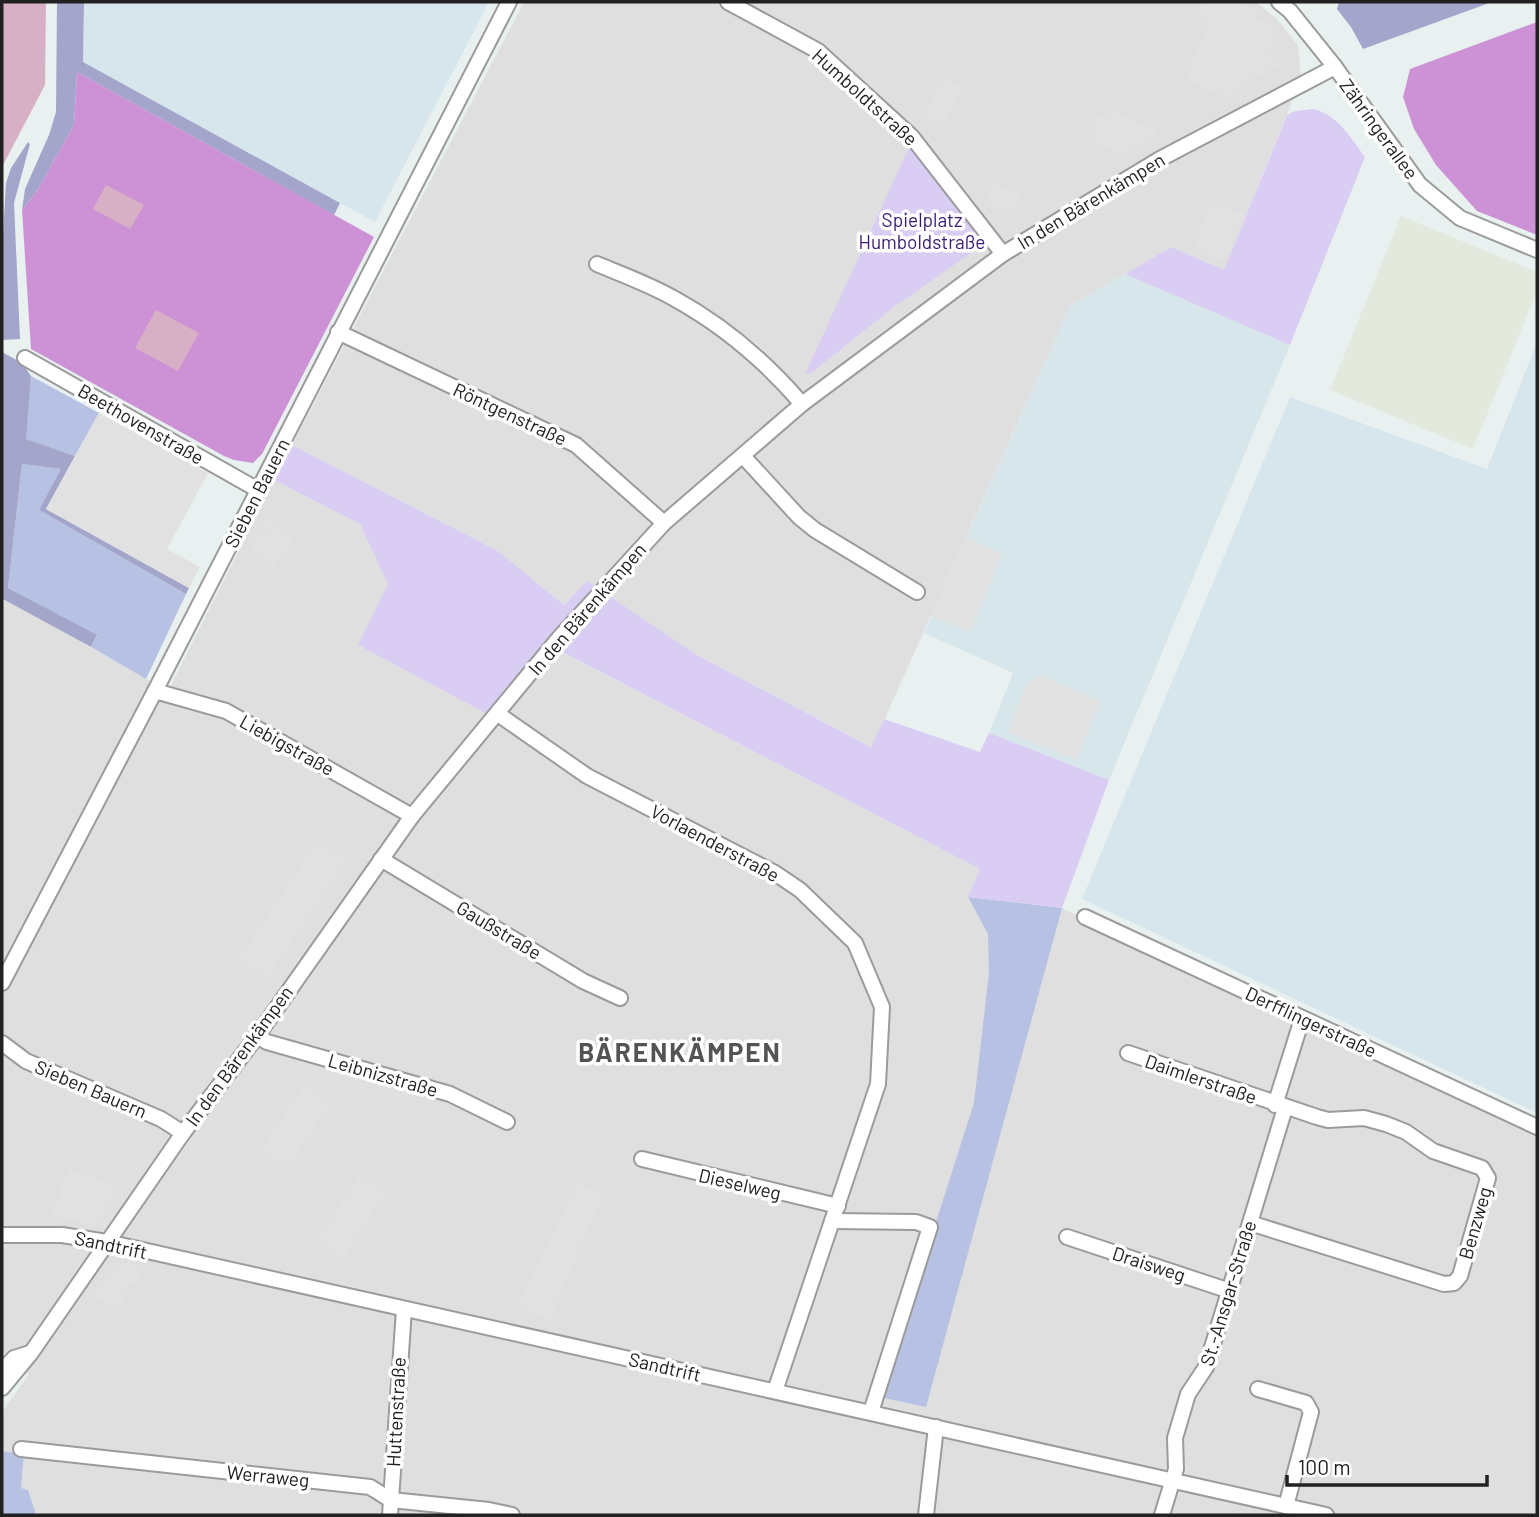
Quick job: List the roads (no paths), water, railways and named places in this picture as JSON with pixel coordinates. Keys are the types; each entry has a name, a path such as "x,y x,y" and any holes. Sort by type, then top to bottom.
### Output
{"street":[{"name":"Sieben Bauern","path":"2,983 509,2"},
{"name":"Humboldtstraße","path":"728,2 818,51 917,143 1003,254"},
{"name":"Zähringerallee","path":"1279,2 1290,11 1335,68 1420,185 1460,218 1537,250"},
{"name":"In den Bärenkämpen","path":"2,1388 31,1353 183,1133 257,1036 412,816 559,638 664,523 802,404 1003,254 1160,159 1335,68"},
{"path":"597,264 674,298 717,325 755,354 802,404"},
{"name":"Röntgenstraße","path":"338,332 576,445 664,523"},
{"name":"Beethovenstraße","path":"25,358 258,491"},
{"path":"743,456 799,517 916,592"},
{"name":"Liebigstraße","path":"155,691 226,711 273,735 412,816"},
{"name":"Vorlaenderstraße","path":"498,713 587,776 775,873 800,890 855,943 881,1007 878,1084 775,1391"},
{"name":"Gaußstraße","path":"381,859 583,981 620,998"},
{"name":"Derfflingerstraße","path":"1085,917 1537,1126"},
{"name":"St.-Ansgar-Straße","path":"1162,1515 1176,1469 1175,1438 1188,1394 1206,1367 1230,1290 1250,1223 1302,1019"},
{"name":"Leibnizstraße","path":"257,1036 267,1042 450,1094 507,1122"},
{"name":"Sieben Bauern","path":"2,1043 26,1061 161,1119 183,1133"},
{"name":"Daimlerstraße","path":"1128,1053 1280,1106"},
{"name":"Benzweg","path":"1250,1223 1444,1284 1454,1283 1460,1276 1488,1178 1482,1168 1433,1151 1406,1132 1386,1124 1364,1118 1328,1120 1280,1106"},
{"name":"Dieselweg","path":"642,1159 838,1206"},
{"path":"832,1221 916,1222 930,1227 871,1412"},
{"name":"Sandtrift","path":"2,1235 62,1235 107,1242 1326,1515"},
{"name":"Draisweg","path":"1067,1237 1230,1290"},
{"name":"Huttenstraße","path":"390,1515 404,1309"},
{"name":"In den Bärenkämpen","path":"2,1371 13,1358 31,1353"},
{"name":"In den Bärenkämpen","path":"2,1401 20,1376 31,1353"},
{"path":"1258,1389 1306,1403 1311,1412 1286,1506"},
{"path":"926,1515 936,1427"},
{"name":"Werraweg","path":"21,1449 370,1487 391,1500 489,1510 512,1515"}],"district":[{"name":"BÄRENKÄMPEN","path":"680,1053"}],"park label":[{"name":"Spielplatz Humboldstraße","path":"922,231"}]}
